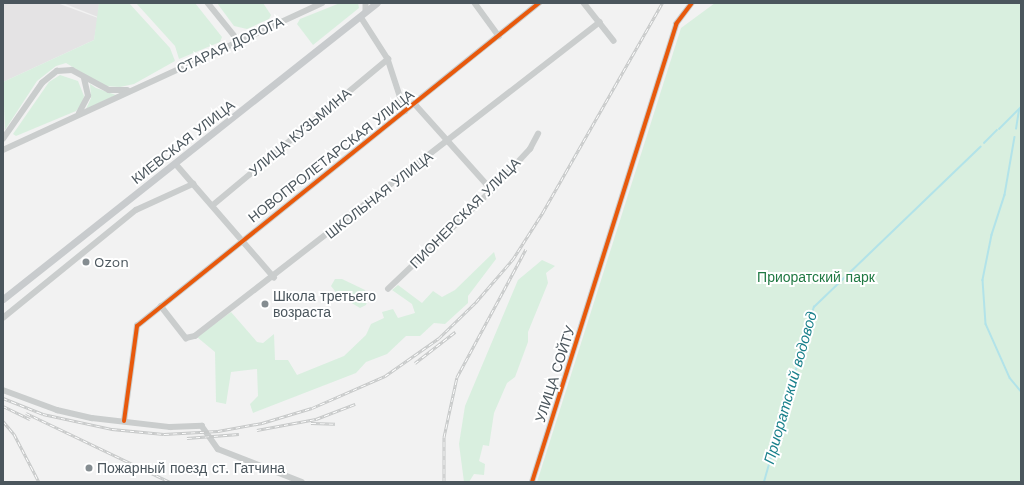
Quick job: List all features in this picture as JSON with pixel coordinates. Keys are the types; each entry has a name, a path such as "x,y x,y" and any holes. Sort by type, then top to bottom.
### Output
{"main road":[{"name":"КИЕВСКАЯ УЛИЦА","path":"3,299 176,164 378,3"}],"street":[{"path":"208,3 238,40"},
{"name":"СТАРАЯ ДОРОГА","path":"3,150 238,40 322,3"},
{"path":"366,3 363,15 388,59 404,111"},
{"path":"475,3 498,36"},
{"name":"НОВОПРОЛЕТАРСКАЯ УЛИЦА","path":"124,421 138,326 539,3"},
{"path":"584,3 614,41"},
{"name":"УЛИЦА СОЙТУ","path":"532,482 676,24 692,3"},
{"name":"ШКОЛЬНАЯ УЛИЦА","path":"161,306 186,338 195,336 274,277 600,22"},
{"name":"УЛИЦА КУЗЬМИНА","path":"213,205 388,59"},
{"name":"СТАРАЯ ДОРОГА","path":"3,139 49,75 64,69 109,90 137,88"},
{"path":"76,116 88,96 84,78"},
{"path":"415,104 492,190"},
{"name":"ПИОНЕРСКАЯ УЛИЦА","path":"388,288 492,190 530,149 538,134"},
{"path":"176,164 274,277"},
{"name":"КИЕВСКАЯ УЛИЦА","path":"3,318 132,214 193,184"},
{"path":"3,390 76,415 170,427 202,426 218,449 302,482"}],"shaded area":[{"path":"3,3 57,3 98,18 94,40 3,82"},
{"path":"63,3 99,3 98,17"}],"green space":[{"path":"99,3 129,3 170,48 175,61 134,84 120,87 104,86 66,63 56,66 37,81 5,130 3,82 94,40"},
{"path":"136,3 195,3 222,37 220,42 179,59 175,46"},
{"path":"217,3 263,3 271,15 269,19 247,29 234,26"},
{"path":"340,3 358,3 359,8 313,45 297,24 300,19"},
{"name":"Приоратский парк","path":"715,3 1021,3 1021,482 537,482 681,28"},
{"path":"60,75 78,81 84,96 82,104 76,111 16,136 13,134 49,82"},
{"path":"90,84 96,88 116,95 86,109 91,98"},
{"path":"494,252 496,259 468,296 468,303 445,324 434,323 420,336 406,336 387,354 366,362 356,373 253,413 250,404 258,396 257,369 231,372 226,404 216,402 215,352 197,337 231,312 257,342 263,343 274,334 275,360 288,360 297,375 344,356 366,335 371,324 384,318 382,312 393,309 398,318 415,313 412,304 392,290 398,285 422,303 433,291 442,297 455,290"},
{"path":"542,260 555,266 546,273 548,283 528,332 528,342 515,377 507,383 494,413 489,446 483,445 479,461 485,464 484,475 474,474 469,482 464,482 459,444 465,406 518,280"},
{"path":"335,279 342,279 365,290 368,299 366,305 360,308 338,295 331,286"}],"waterway":[{"name":"Приоратский водовод","path":"999,129 1021,107"},
{"path":"1016,129 1019,110"},
{"name":"Приоратский водовод","path":"984,143 997,130"},
{"path":"1015,137 1005,195 992,235 983,280 986,324 1010,378 1021,391"},
{"name":"Приоратский водовод","path":"764,482 814,307 980,147"}],"railway":[{"path":"3,398 43,414 112,429 164,434 218,431 262,423 312,408 385,376 439,338 476,302 513,259 543,212 662,3"},
{"path":"444,482 444,437 457,377 526,249"},
{"path":"415,363 455,332"},
{"path":"257,430 316,419 355,404"},
{"path":"3,406 30,419"},
{"path":"26,413 170,482"},
{"path":"3,421 14,434 39,482"},
{"path":"311,423 335,424"},
{"path":"187,438 239,434"}],"cycle path":[{"path":"124,421 137,326 539,3"},
{"path":"532,482 676,24 692,3"}],"place":[{"name":"Ozon","path":"86,262"},
{"name":"Школа третьего возраста","path":"265,304"},
{"name":"Пожарный поезд ст. Гатчина","path":"89,468"}]}
